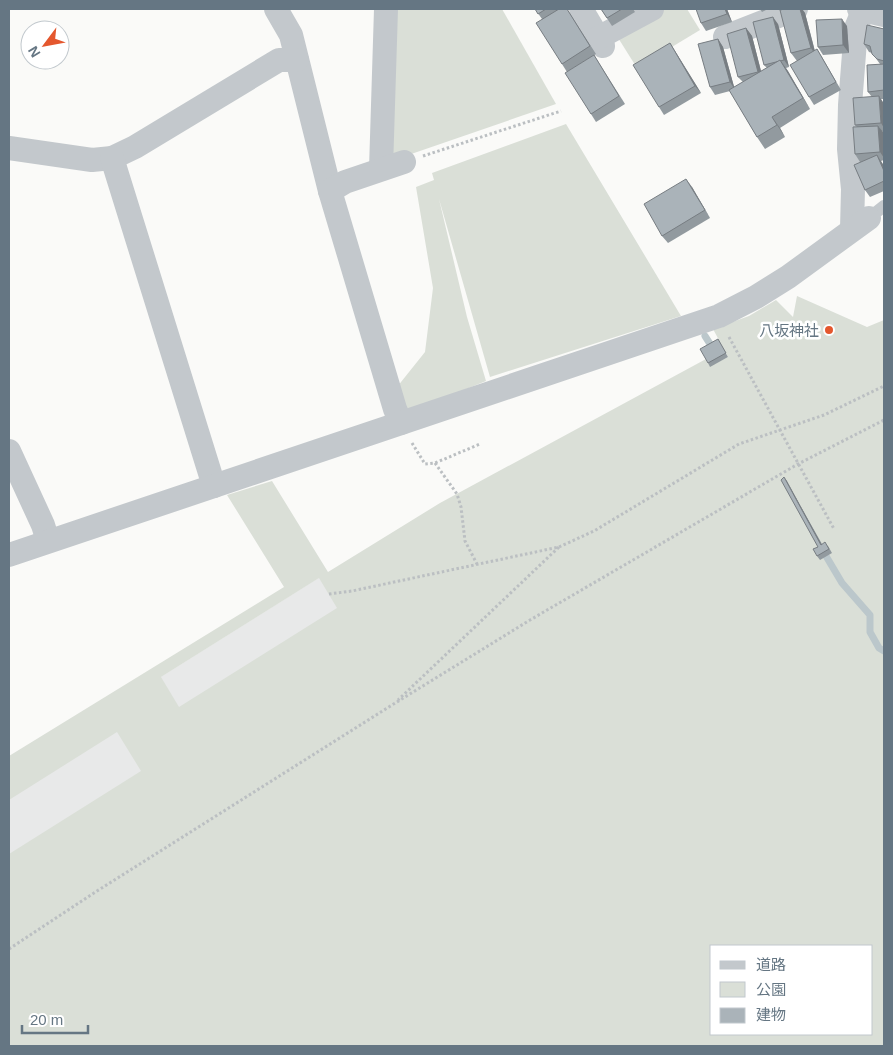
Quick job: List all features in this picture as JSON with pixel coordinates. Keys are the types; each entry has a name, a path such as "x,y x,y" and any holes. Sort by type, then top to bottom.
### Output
{"street":[{"path":"276,9 291,35 330,191 395,409 401,423"},
{"path":"381,169 386,9"},
{"path":"581,9 601,42 652,9"},
{"path":"725,37 796,9"},
{"path":"9,555 719,316 756,297 788,277 869,218 853,189 850,149 850,105 856,28 869,11"},
{"path":"9,148 92,160 112,158 135,147 279,60 297,60"},
{"path":"112,158 214,486"},
{"path":"330,191 345,182 404,162"},
{"path":"9,451 43,525 48,541"}],"path":[{"path":"404,162 561,111"},
{"path":"738,355 834,529"},
{"path":"329,594 352,591 559,547 594,531 739,444 824,415 884,386"},
{"path":"9,949 392,704 530,620 798,464 884,420"},
{"path":"401,423 425,464 435,463 480,444"},
{"path":"435,463 457,494 466,541 477,564"},
{"path":"392,704 559,547"}],"shaded area":[{"path":"328,572 371,640 9,868 9,772"}],"green space":[{"path":"392,9 502,9 556,104 388,162"},
{"path":"655,9 687,9 700,30 637,68 615,33"},
{"path":"566,124 681,316 490,377 439,199 467,317 486,381 407,413 397,387 425,352 433,288 416,187 434,180 432,173"},
{"path":"797,296 867,327 884,320 884,1046 9,1046 9,854 141,771 117,732 9,800 9,756 284,587 227,495 272,481 328,572 440,503 706,359 710,366 728,357 713,329 749,316 776,300 793,317","holes":["319,578 337,608 179,707 161,677"]}],"building":[{"path":"535,9 546,9 538,14"},
{"path":"559,9 567,9 590,46 562,64 536,23"},
{"path":"601,9 622,9 607,18"},
{"path":"696,9 725,9 727,14 701,23"},
{"path":"800,9 811,48 791,53 780,10"},
{"path":"773,17 784,60 764,65 753,22"},
{"path":"842,19 843,45 818,47 816,20"},
{"path":"867,25 884,29 884,61 877,59 872,54 870,46 864,44"},
{"path":"746,28 758,72 738,77 727,34"},
{"path":"718,39 730,82 710,87 698,44"},
{"path":"670,43 695,86 659,107 633,65"},
{"path":"817,49 836,82 809,97 790,65"},
{"path":"594,55 619,96 591,114 565,73"},
{"path":"780,60 803,98 772,117 777,125 757,137 729,90"},
{"path":"884,64 884,90 868,92 867,65"},
{"path":"879,96 881,123 855,125 853,98"},
{"path":"878,126 880,152 855,154 853,127"},
{"path":"877,155 884,171 884,181 865,190 854,165"},
{"path":"686,179 705,210 662,236 644,204"},
{"path":"718,339 726,353 708,363 700,349"},
{"path":"784,477 821,545 825,542 829,549 817,556 813,549 818,547 781,480"}],"waterway":[{"path":"705,336 712,347"},
{"path":"826,556 842,583 870,615 870,632 879,648 884,651"}],"place":[{"name":"八坂神社","path":"829,330"}]}
